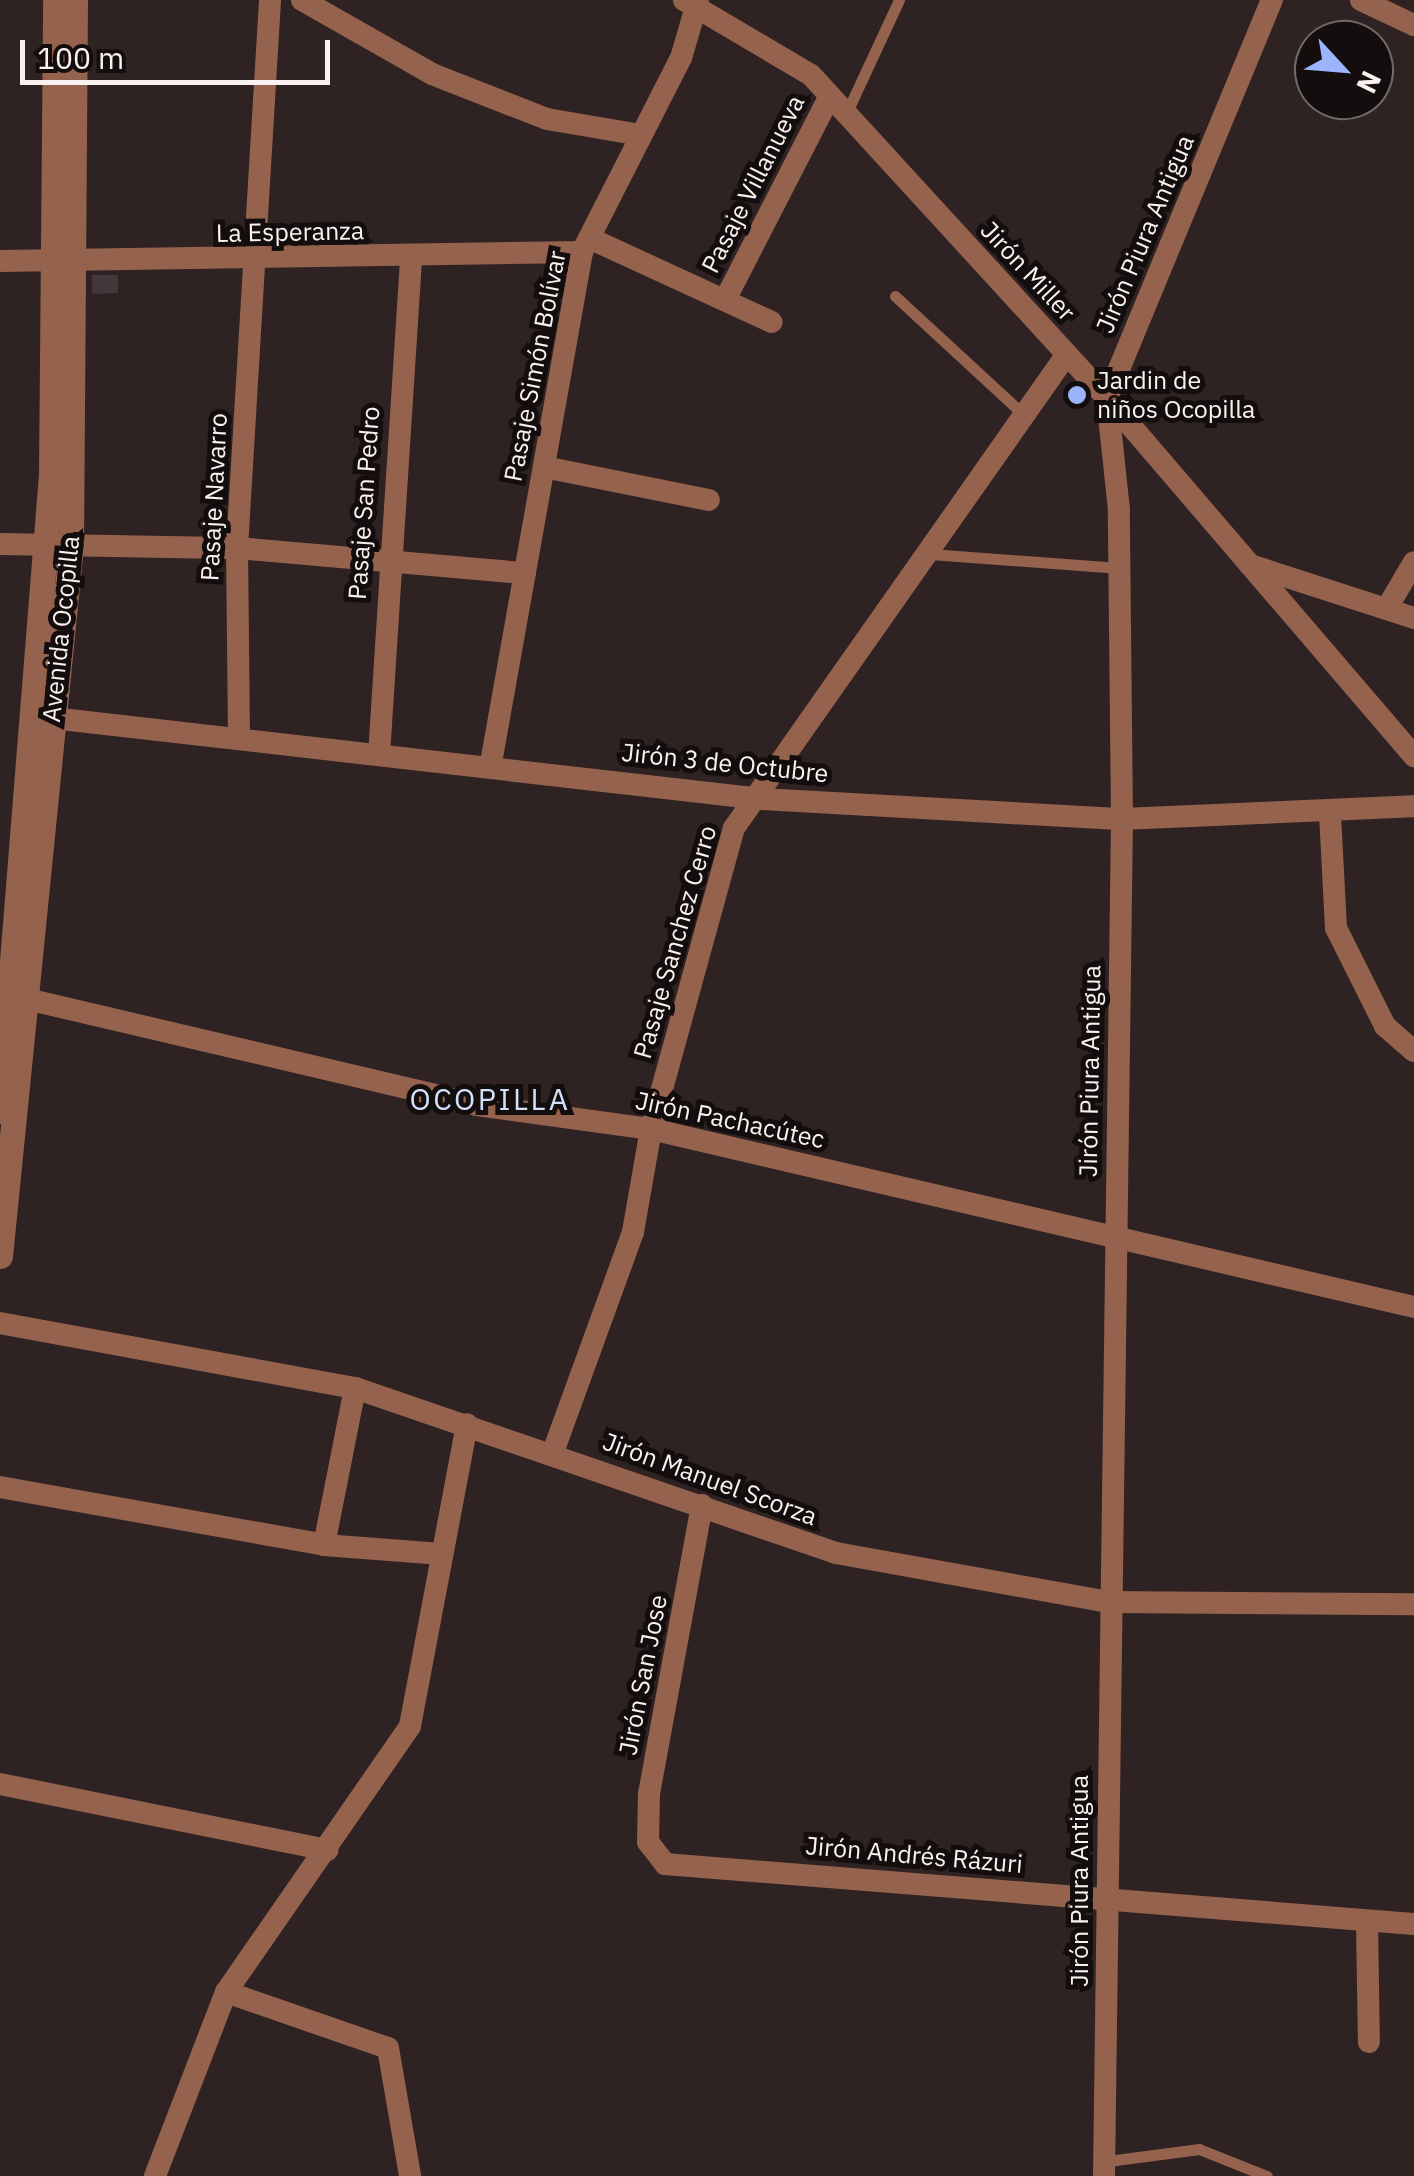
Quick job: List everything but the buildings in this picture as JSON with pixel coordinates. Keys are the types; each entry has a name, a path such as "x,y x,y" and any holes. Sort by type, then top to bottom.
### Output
{"street":[{"name":"Avenida Ocopilla","path":"55,0 65,264"},
{"name":"Avenida Ocopilla","path":"0,1110 59,546 75,0"},
{"name":"Pasaje Navarro","path":"239,737 237,548 270,0"},
{"path":"302,0 432,74 547,119 641,134"},
{"name":"Jirón Piura Antigua","path":"1106,2168 1108,1602 1122,818 1119,568 1107,398 1272,0"},
{"path":"1361,0 1414,25"},
{"name":"Pasaje Simón Bolívar","path":"491,762 585,245 641,134 693,2"},
{"name":"Jirón Miller","path":"693,2 830,96 1107,398 1414,756"},
{"name":"Pasaje Villanueva","path":"726,298 830,96"},
{"name":"La Esperanza","path":"0,261 65,264 411,256 585,245"},
{"path":"585,245 726,298 772,322"},
{"name":"Pasaje San Pedro","path":"379,755 386,558 411,256"},
{"name":"Pasaje Sanchez Cerro","path":"554,1452 634,1232 651,1129 734,828 762,799 1067,354"},
{"path":"544,467 709,500"},
{"path":"0,544 237,548 525,573"},
{"path":"1388,608 1414,562"},
{"path":"1250,565 1414,618"},
{"name":"Avenida Ocopilla","path":"0,1256 31,1000 42,717"},
{"name":"Jirón 3 de Octubre","path":"42,717 379,755 491,762 762,799 1122,818 1330,814 1414,806"},
{"path":"1330,814 1336,928 1385,1026 1414,1051"},
{"name":"Jirón Pachacútec","path":"31,1000 477,1105 651,1129 1114,1234 1414,1308"},
{"name":"Jirón Manuel Scorza","path":"0,1323 355,1388 554,1452 836,1553 1108,1602 1414,1604"},
{"path":"324,1545 355,1388"},
{"path":"155,2176 226,1992 328,1850 410,1726 467,1424"},
{"path":"0,1488 324,1545 442,1554"},
{"name":"Jirón San Jose","path":"652,1855 649,1794 702,1505"},
{"path":"0,1784 328,1850"},
{"name":"Jirón Andrés Rázuri","path":"652,1855 1414,1924"},
{"path":"1367,1921 1368,2042"},
{"path":"226,1992 388,2048 410,2176"}],"lane":[{"path":"846,114 899,0"},
{"path":"895,296 1024,416"},
{"path":"930,554 1119,568"},
{"path":"1106,2168 1199,2149 1267,2176"}],"place":[{"name":"Jardin de niños Ocopilla","path":"1077,395"}],"district":[{"name":"OCOPILLA","path":"490,1099"}]}
